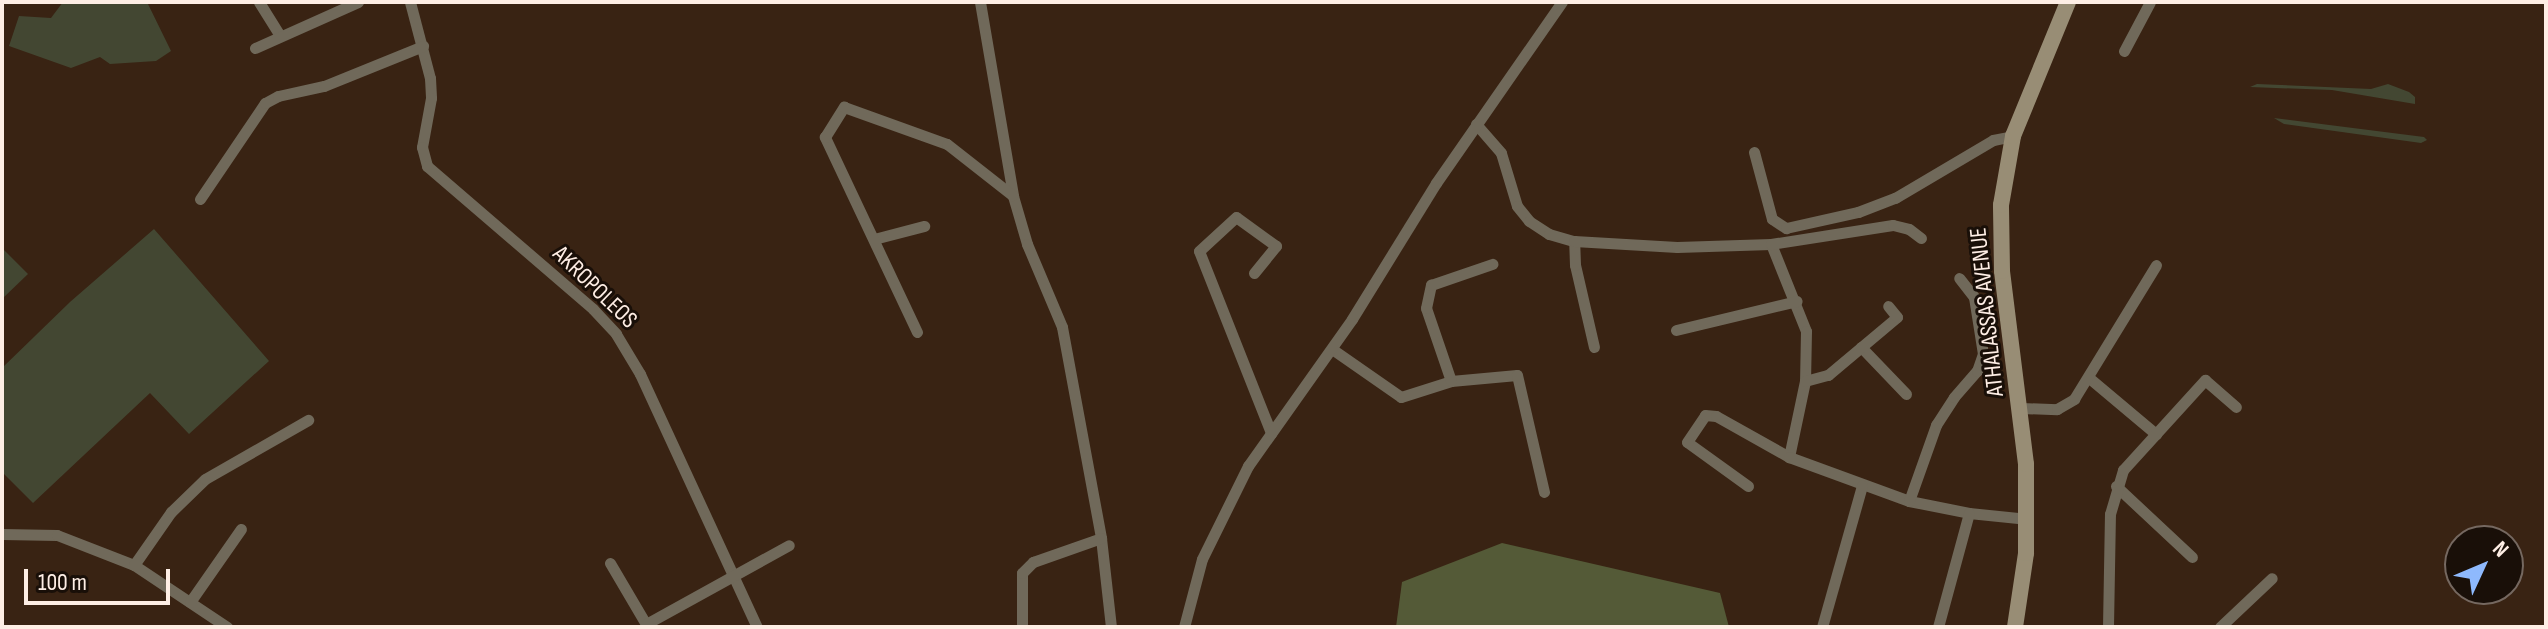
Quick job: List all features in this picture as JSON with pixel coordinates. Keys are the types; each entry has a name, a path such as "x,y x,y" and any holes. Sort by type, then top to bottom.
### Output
{"main road":[{"name":"ATHALASSAS AVENUE","path":"2015,627 2028,519 2021,408 2002,271 2005,172 2013,136 2068,2"}],"street":[{"path":"259,2 280,35"},
{"path":"255,48 358,2"},
{"name":"AKROPOLEOS","path":"410,2 431,89 422,147 427,166 593,309 616,334 640,374 757,627"},
{"path":"980,2 1013,196 1027,244 1062,327 1101,538 1111,627"},
{"path":"1184,627 1202,559 1225,508 1271,433 1332,349 1476,124 1562,2"},
{"path":"2124,51 2150,2"},
{"path":"200,199 265,103 278,96 324,86 423,46"},
{"path":"917,332 825,137 844,107 947,144 1013,196"},
{"path":"1476,124 1501,153 1517,206 1529,221 1549,234 1574,241 1677,247 1771,244 1893,225 1909,229 1921,238"},
{"path":"1754,152 1772,219 1786,228 1858,212 1895,198 1993,140 2013,136"},
{"path":"1254,273 1276,246 1236,217 1199,251 1271,433"},
{"path":"874,239 924,226"},
{"path":"1574,241 1575,265 1594,347"},
{"path":"1771,244 1797,301 1806,331 1805,381 1789,457"},
{"path":"1451,381 1426,308 1431,285 1492,264"},
{"path":"2021,408 2057,409 2074,399 2156,265"},
{"path":"1909,501 1936,425 1954,397 1977,371 1983,354 1974,297 1959,278"},
{"path":"1676,330 1797,301"},
{"path":"1805,381 1828,375 1897,317 1888,306"},
{"path":"1861,347 1906,394"},
{"path":"1332,349 1401,397 1451,381 1517,375 1544,492"},
{"path":"2088,377 2156,434"},
{"path":"2108,627 2110,514 2123,470 2205,380 2236,407"},
{"path":"1748,486 1687,442 1705,415 1716,416 1789,457 1862,486 1909,501 1969,513 2028,519"},
{"path":"134,565 171,512 205,479 308,420"},
{"path":"1822,627 1862,486"},
{"path":"2116,486 2192,557"},
{"path":"1938,627 1969,513"},
{"path":"190,602 241,529"},
{"path":"2,534 57,535 134,565 227,627"},
{"path":"1022,627 1022,573 1033,562 1101,538"},
{"path":"610,563 646,624 789,545"},
{"path":"2220,627 2272,578"}],"green space":[{"path":"63,2 147,2 171,51 156,61 110,64 100,57 71,68 9,46 19,16 51,18"},
{"path":"2257,84 2371,89 2388,84 2409,92 2415,97 2415,104 2332,90 2250,87"},
{"path":"2274,118 2424,137 2427,140 2421,143 2284,124"},
{"path":"154,229 269,361 189,434 150,393 33,503 2,472 2,368 70,302"},
{"path":"2,248 28,274 2,299"},
{"path":"1502,543 1720,593 1729,627 1396,627 1402,582"}]}
